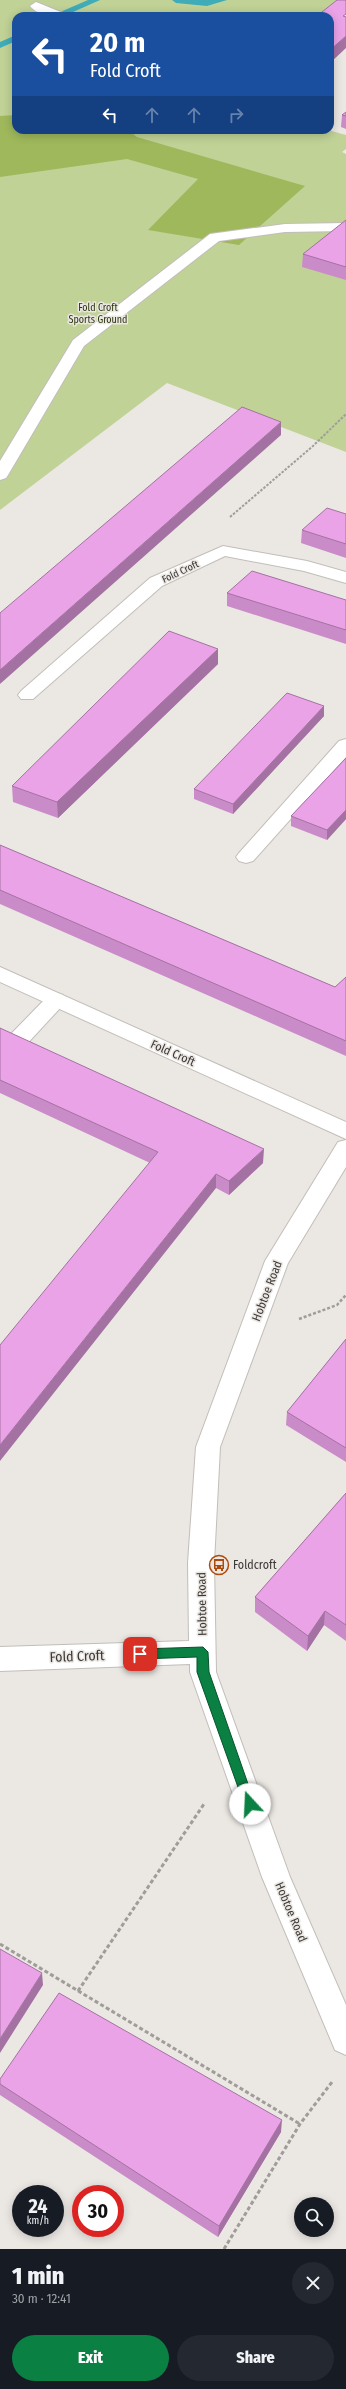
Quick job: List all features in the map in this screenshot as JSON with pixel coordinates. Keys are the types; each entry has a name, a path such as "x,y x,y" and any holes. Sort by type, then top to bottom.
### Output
{"street":[{"path":"36,6 50,12"},
{"path":"0,475 78,342 215,237 285,228 346,227"},
{"name":"Fold Croft","path":"27,695 156,582 223,551 307,566 346,578"},
{"path":"246,857 346,745"},
{"name":"Fold Croft","path":"0,974 346,1131"},
{"path":"18,1041 56,1000"},
{"name":"Hobtoe Road","path":"346,1148 277,1261 208,1447 201,1563 203,1672 276,1877 346,2040"},
{"name":"Fold Croft","path":"0,1659 203,1652"}],"path":[{"path":"194,564 196,546 313,446 346,414"},
{"path":"78,1991 234,1760"},
{"path":"0,1944 300,2124"},
{"path":"224,2249 300,2124 337,2076"}],"green space":[{"name":"Fold Croft Sports Ground","path":"0,0 346,0 334,12 12,12 12,134 334,134 334,132 346,135 346,149 342,152 346,154 346,452 167,383 0,510"},
{"path":"12,115 12,134 133,134 137,137 305,186 239,245 148,230 198,179 127,159 0,177 0,116"}],"building":[{"path":"337,0 346,0 346,14 343,16 346,17 346,36 334,46 334,12 322,12"},
{"path":"346,220 346,267 303,254"},
{"path":"242,407 281,422 0,670 0,613"},
{"path":"327,508 346,514 346,544 302,530"},
{"path":"252,571 346,600 346,630 227,593"},
{"path":"169,631 218,649 57,802 12,786"},
{"path":"287,693 324,706 233,804 194,789"},
{"path":"346,758 346,810 327,830 291,816"},
{"path":"0,845 335,987 346,977 346,1041 0,890"},
{"path":"0,1028 264,1149 229,1181 216,1174 0,1445 0,1345 158,1152 0,1080"},
{"path":"346,1339 346,1448 287,1412"},
{"path":"346,1493 346,1625 325,1611 308,1636 255,1597"},
{"path":"0,1949 42,1973 0,2039"},
{"path":"59,1993 282,2120 219,2226 0,2084 0,2079"}],"waterway":[{"path":"66,12 96,0"},
{"path":"176,0 207,3 223,0"},
{"path":"0,45 12,40"}],"place":[{"name":"Foldcroft","path":"219,1565"}],"route":[{"path":"140,1654 203,1652 203,1672 250,1804"}]}
